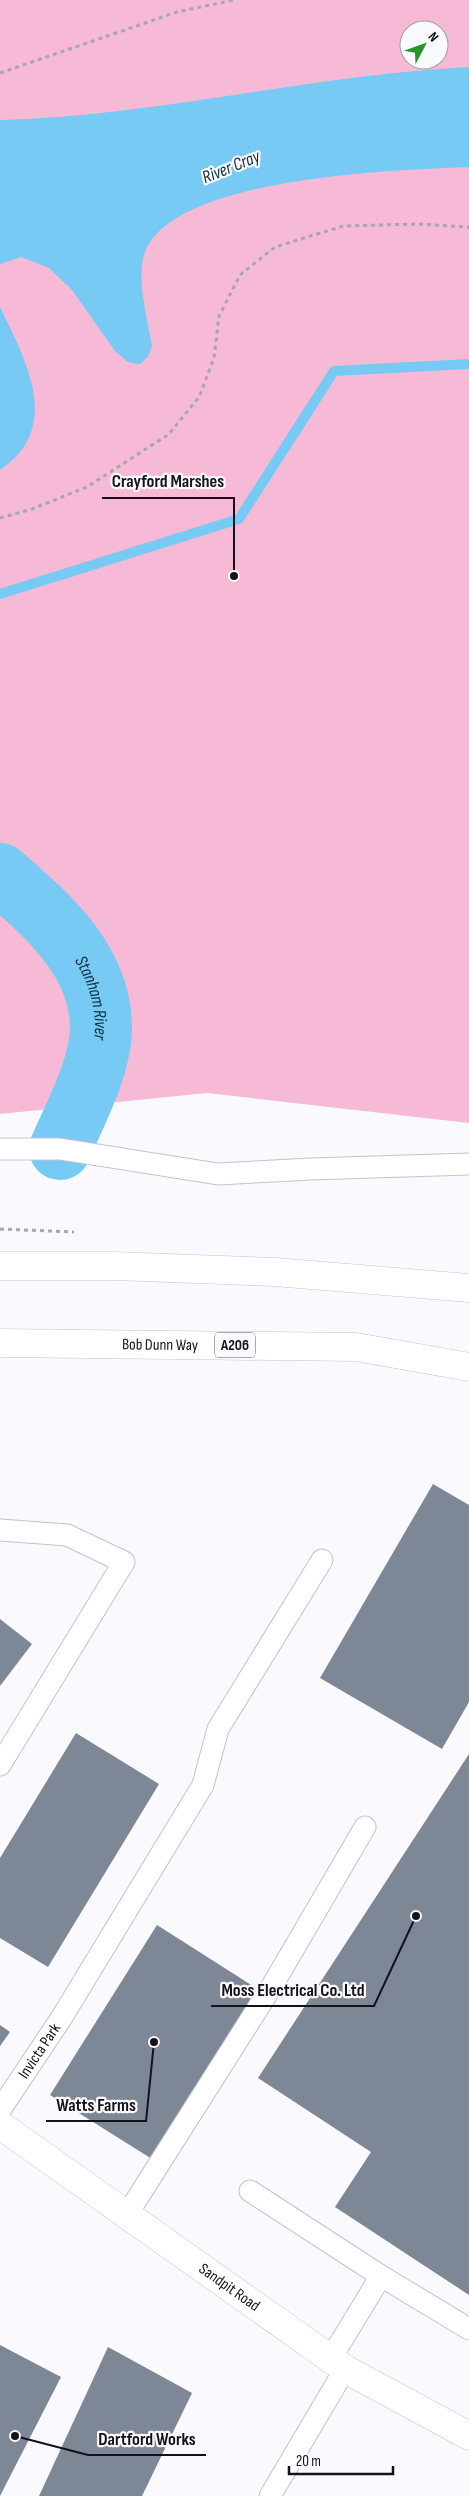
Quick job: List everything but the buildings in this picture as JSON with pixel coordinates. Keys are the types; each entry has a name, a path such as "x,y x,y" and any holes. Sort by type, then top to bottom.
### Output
{"main road":[{"path":"0,1266 114,1266 275,1272 469,1288"},
{"name":"Bob Dunn Way","path":"0,1342 356,1347 469,1367"},
{"name":"Sandpit Road","path":"0,2125 128,2213 338,2363 469,2436"}],"lane":[{"path":"0,1149 60,1149 218,1174 469,1164"},
{"path":"0,1530 67,1535 124,1562 0,1765"},
{"name":"Invicta Park","path":"0,2110 62,2017 203,1785 218,1729 322,1560"},
{"path":"128,2213 272,1986 365,1827"},
{"path":"250,2191 381,2276 469,2329"},
{"path":"270,2496 381,2276"}],"path":[{"path":"0,73 177,12 234,0"},
{"path":"0,518 32,509 87,488 169,434 199,397 214,358 219,316 240,275 275,247 343,226 417,224 469,227"}],"shaded area":[{"path":"0,0 469,0 469,1123 207,1093 0,1114"}],"water":[{"name":"River Cray","path":"469,67 469,167 342,175 290,182 239,193 195,208 162,229 144,255 141,276 142,288 152,346 148,357 140,364 128,362 115,351 72,290 49,268 21,257 0,264 0,120 59,117 117,111 352,78 410,71 449,70 449,68"},
{"path":"0,307 20,348 28,370 35,413 31,434 19,453 0,470"}],"waterway":[{"path":"0,594 239,519 334,371 469,364"},
{"name":"Stanham River","path":"0,874 36,906 68,941 82,961 92,982 99,1005 100,1045 92,1075 60,1149"}],"place":[{"name":"Crayford Marshes","path":"234,576"},
{"name":"Moss Electrical Co. Ltd","path":"416,1916"},
{"name":"Watts Farms","path":"154,2042"},
{"name":"Dartford Works","path":"15,2436"}]}
